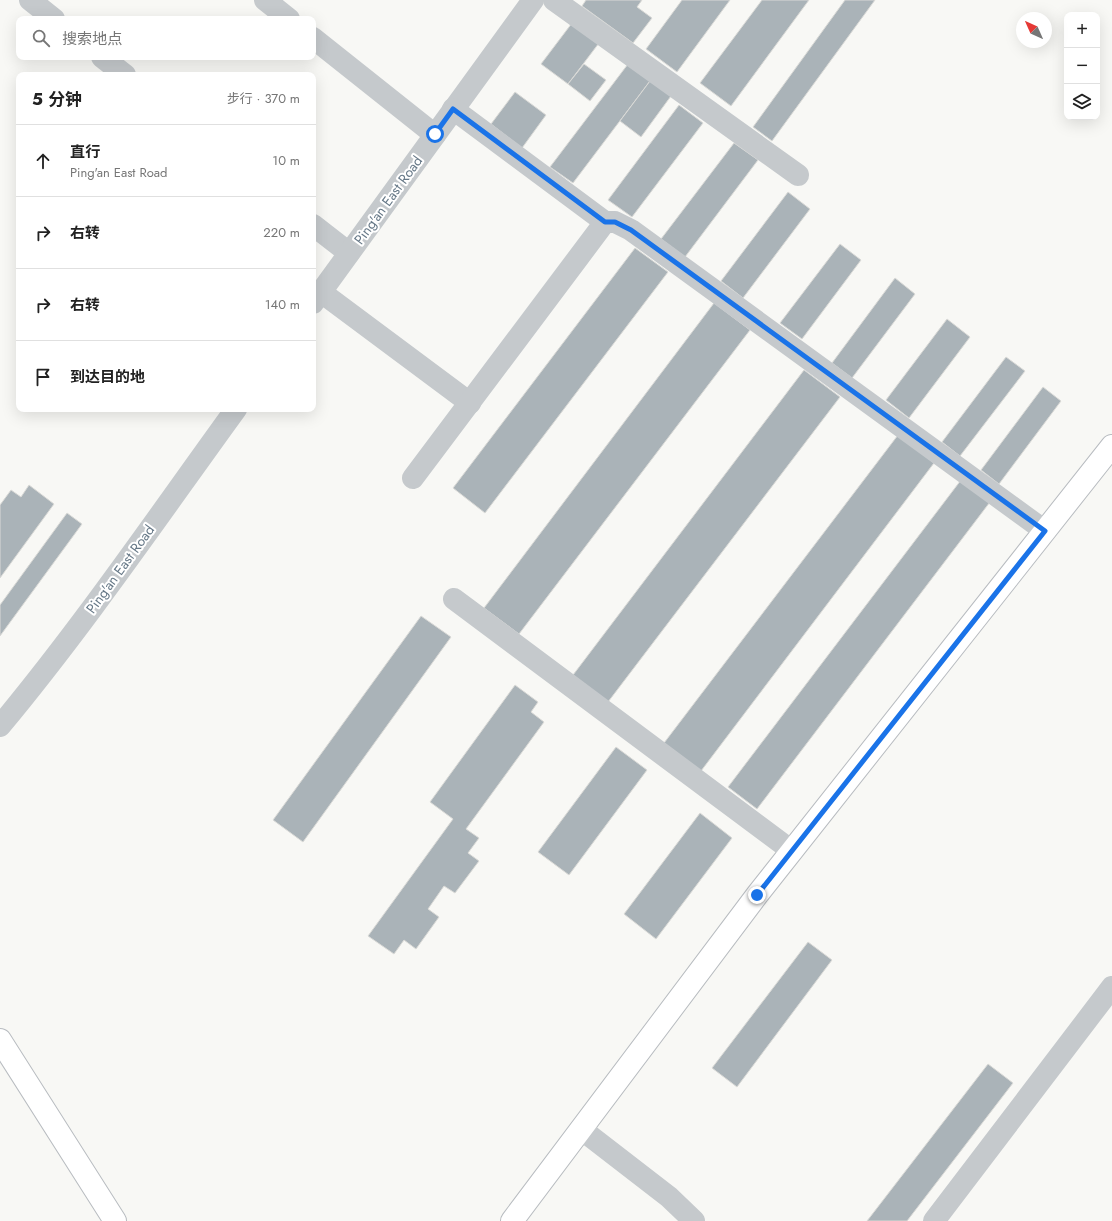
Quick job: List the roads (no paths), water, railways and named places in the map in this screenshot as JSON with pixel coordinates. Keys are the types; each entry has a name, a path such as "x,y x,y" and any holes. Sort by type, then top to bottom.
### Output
{"main road":[{"path":"512,1221 792,851 1112,446"},
{"path":"0,1040 115,1221"}],"street":[{"path":"30,0 50,16"},
{"path":"265,0 285,16"},
{"name":"Ping'an East Road","path":"317,298 531,0"},
{"path":"554,0 798,174"},
{"path":"316,40 435,134"},
{"path":"106,60 121,72"},
{"path":"453,109 605,222 615,222 631,230 1045,531"},
{"path":"413,478 605,222"},
{"path":"316,227 349,253"},
{"path":"317,298 470,403"},
{"name":"Ping'an East Road","path":"0,726 35,684 80,624 234,412"},
{"path":"454,599 792,851"},
{"path":"934,1221 1112,987"},
{"path":"581,1129 669,1197 694,1221"}]}
